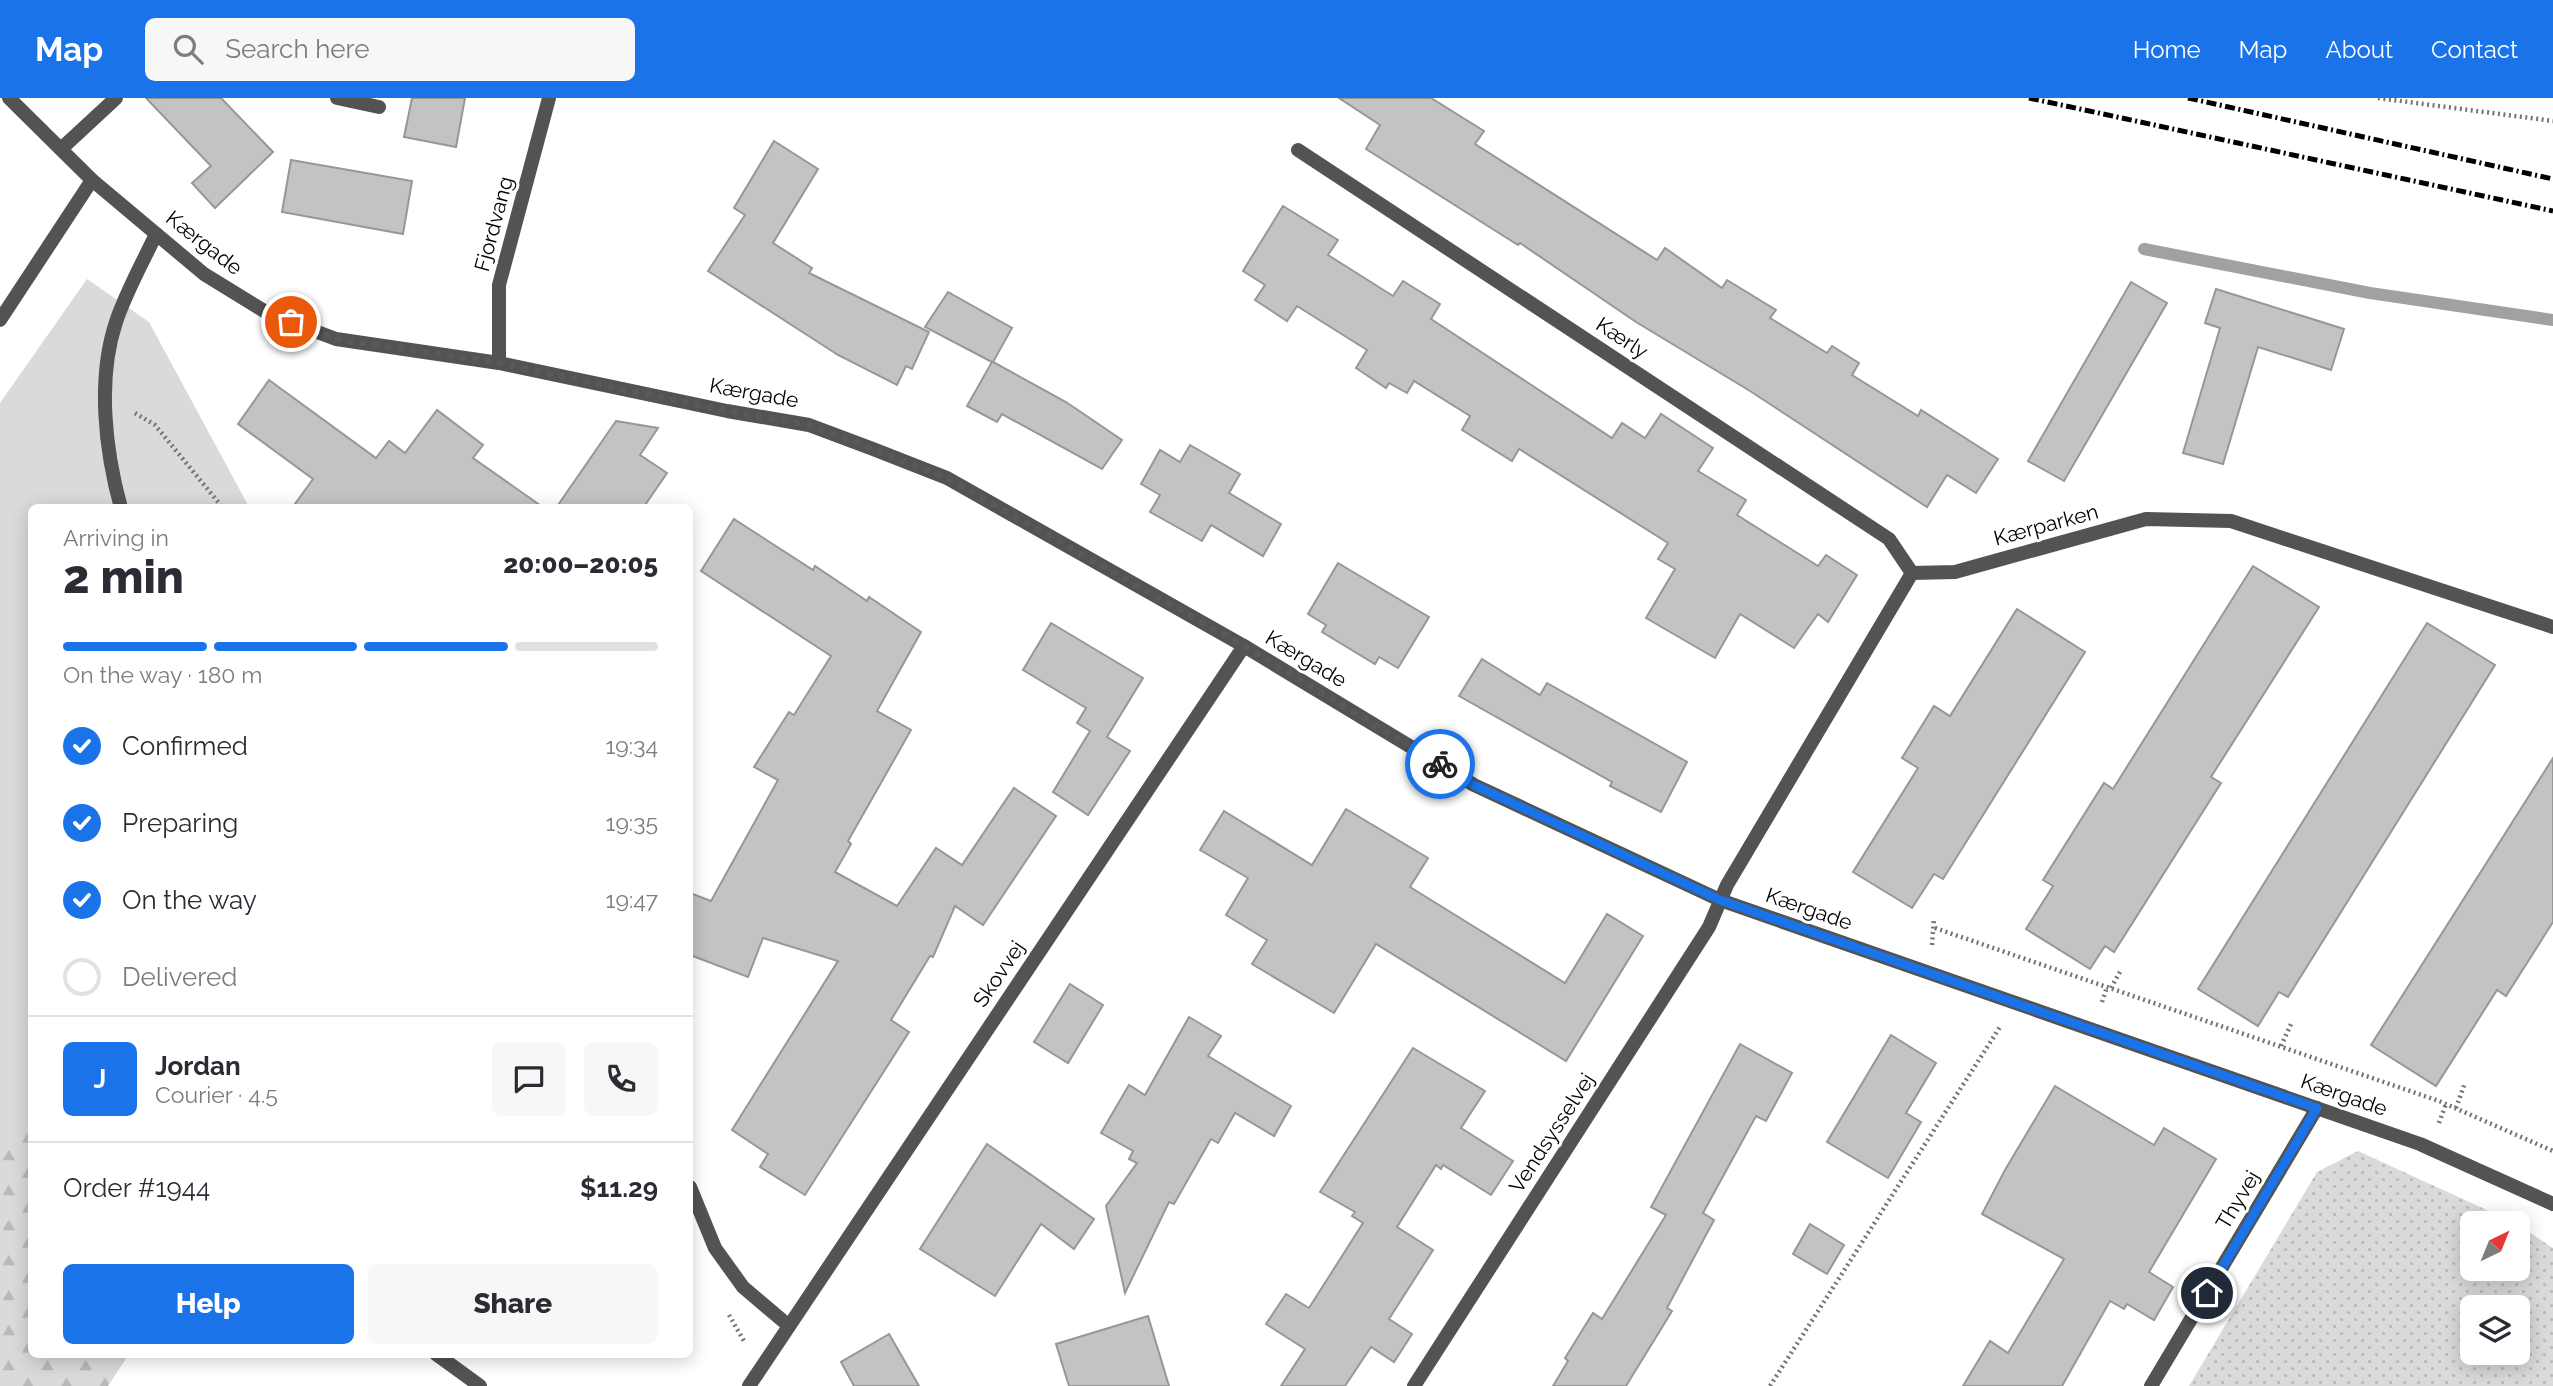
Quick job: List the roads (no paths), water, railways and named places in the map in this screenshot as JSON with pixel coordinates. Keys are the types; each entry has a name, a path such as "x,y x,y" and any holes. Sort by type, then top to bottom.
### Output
{"street":[{"name":"Kærgade","path":"9,98 92,180 204,274 269,314 336,339 499,363 727,411 809,425 860,444 947,478 1244,646 1474,785 1720,900 2420,1144 2553,1204"},
{"path":"61,149 116,98"},
{"path":"337,98 379,107"},
{"name":"Fjordvang","path":"499,363 499,285 549,98"},
{"name":"Kærly","path":"1298,150 1889,539 1912,573"},
{"path":"0,320 92,180"},
{"path":"120,504 114,482 104,394 116,323 156,233"},
{"name":"Kærparken","path":"1912,573 1955,572 2146,519 2231,522 2553,627"},
{"path":"1720,900 1912,573"},
{"name":"Skovvej","path":"749,1386 1244,646"},
{"name":"Vendsysselvej","path":"1414,1386 1709,927 1720,900"},
{"name":"Thyvej","path":"2151,1386 2317,1108"},
{"path":"693,1194 716,1248 743,1287 789,1326"},
{"path":"442,1358 480,1386"}],"waterway":[{"path":"2144,249 2370,293 2553,320"}],"railway":[{"path":"2029,98 2553,211"},
{"path":"2188,98 2553,179"}]}
